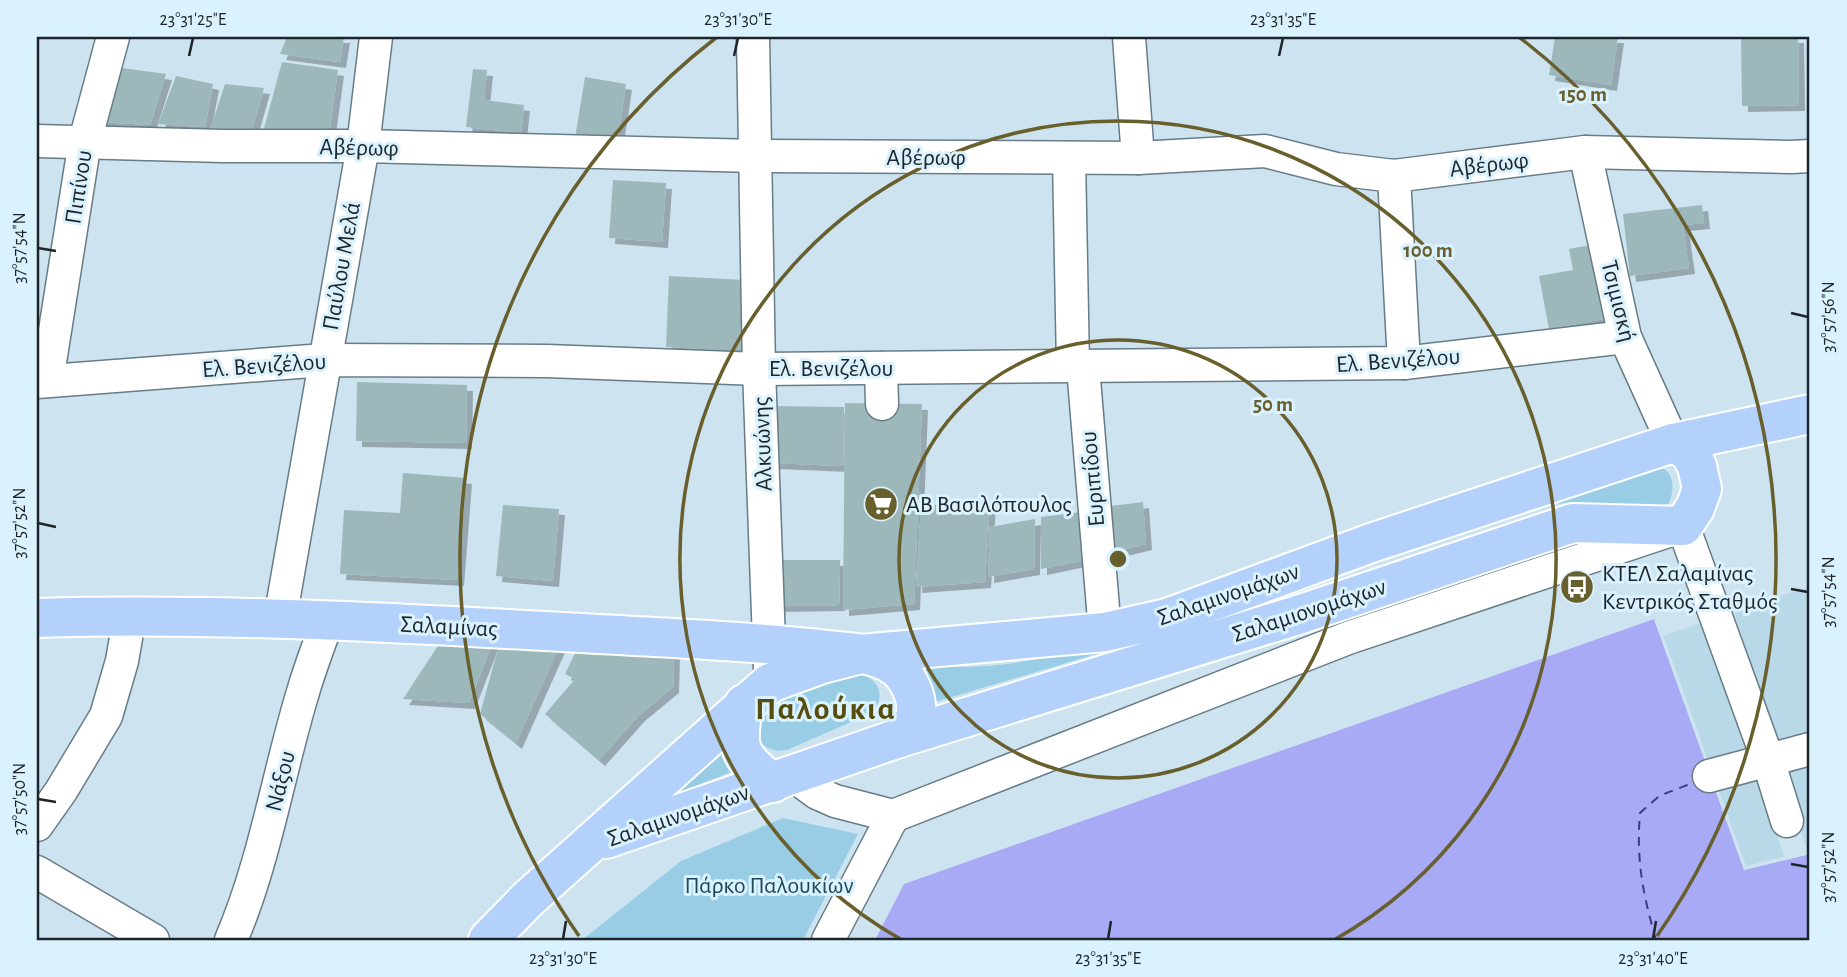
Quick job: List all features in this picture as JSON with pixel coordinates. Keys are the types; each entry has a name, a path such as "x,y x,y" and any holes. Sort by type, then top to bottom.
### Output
{"main road":[{"name":"Σαλαμινομάχων","path":"757,693 821,664 861,654 1105,632 1167,618 1371,543 1673,443 1810,414"},
{"path":"1673,443 1689,451 1697,466 1702,489 1684,526"},
{"name":"Σαλαμιονομάχων","path":"899,738 1301,614 1573,523 1684,526"},
{"name":"Σαλαμίνας","path":"37,618 130,615 328,620 769,643 861,654"},
{"path":"861,654 889,663 903,673 912,690 916,707 913,722 899,738"},
{"path":"757,693 739,726 741,750 750,764 783,779"},
{"path":"590,844 757,693"},
{"name":"Σαλαμινομάχων","path":"488,940 528,899 590,844 899,738"}],"street":[{"name":"Πιπίνου","path":"42,382 85,141 113,37"},
{"name":"Παύλου Μελά","path":"280,619 363,146 376,37"},
{"name":"Αλκυώνης","path":"753,37 759,369 769,643 757,693"},
{"path":"1129,37 1138,158"},
{"name":"Αβέρωφ","path":"37,141 756,156 1138,158 1265,151 1336,169 1394,176 1586,152 1810,156"},
{"name":"Τσιμισκή","path":"1586,152 1625,337 1673,443"},
{"name":"Ευριπίδου","path":"1069,158 1078,367 1105,632"},
{"path":"1394,176 1404,363"},
{"name":"Ελ. Βενιζέλου","path":"42,382 324,360 547,360 759,369 1404,363 1625,337"},
{"path":"881,368 882,404"},
{"path":"783,779 835,801 893,816 1348,638 1684,526 1768,760 1787,821"},
{"path":"1301,614 1348,638"},
{"path":"37,825 106,716 122,661 130,615"},
{"name":"Νάξου","path":"231,940 250,890 303,691 328,620"},
{"path":"1709,776 1810,748"},
{"path":"828,940 893,816"},
{"path":"37,872 153,940"}],"shaded area":[{"path":"1810,587 1810,860 1734,610"},
{"path":"1704,622 1810,932 1810,940 1548,675"}],"green space":[{"path":"1656,466 1667,471 1673,486 1669,503 1659,507 1630,510 1589,504 1550,504"},
{"path":"1117,642 1123,646 922,706 913,664 939,667 990,666 1041,659"},
{"path":"853,674 868,678 878,687 879,699 872,713 787,750 777,751 760,742 752,715 763,698"},
{"path":"727,730 743,767 651,805"},
{"name":"Πάρκο Παλουκίων","path":"783,818 858,834 803,940 582,940 681,861"}],"water":[{"path":"1654,619 1744,870 1810,854 1810,940 875,940 904,884"}],"pier":[{"path":"1657,618 1746,866 1810,850 1810,854 1744,870 1654,619"}],"building":[{"path":"287,37 344,37 340,62 280,54"},
{"path":"1555,37 1618,37 1611,85 1549,75"},
{"path":"1741,37 1798,37 1799,105 1742,106"},
{"path":"282,62 338,70 329,135 263,132"},
{"path":"115,67 166,74 150,125 100,122"},
{"path":"473,69 487,70 484,100 524,105 521,133 466,127"},
{"path":"176,76 213,84 205,127 158,124"},
{"path":"585,77 626,84 617,144 575,138"},
{"path":"225,84 264,88 252,130 210,130"},
{"path":"613,180 666,183 662,242 609,238"},
{"path":"1702,205 1704,223 1683,225 1689,268 1630,276 1623,214"},
{"path":"1595,244 1609,318 1549,329 1539,276 1573,270 1569,249"},
{"path":"669,276 745,280 741,351 666,347"},
{"path":"357,382 467,385 466,443 356,441"},
{"name":"ΑΒ Βασιλόπουλος","path":"845,403 922,404 914,604 843,610"},
{"path":"773,406 844,407 843,466 772,463"},
{"path":"403,473 466,478 458,580 340,574 344,510 400,513"},
{"path":"990,501 985,582 916,587 921,506"},
{"path":"1143,502 1146,544 1105,554 1103,507"},
{"path":"503,505 559,509 553,581 496,576"},
{"path":"1089,511 1094,558 1041,569 1041,517"},
{"path":"1035,519 1034,569 988,577 990,527"},
{"path":"770,560 840,560 839,605 771,606"},
{"path":"443,638 494,639 469,703 403,699"},
{"path":"500,641 561,642 516,743 480,714"},
{"path":"577,649 674,652 673,687 639,715 599,760 545,714 575,679 565,674"}],"ferry route":[{"path":"1656,940 1642,877 1640,813 1659,796 1695,782"}],"place":[{"name":"ΑΒ Βασιλόπουλος","path":"881,504"},
{"name":"ΚΤΕΛ Σαλαμίνας Κεντρικός Σταθμός","path":"1577,587"}],"district":[{"name":"Παλούκια","path":"826,708"}]}
